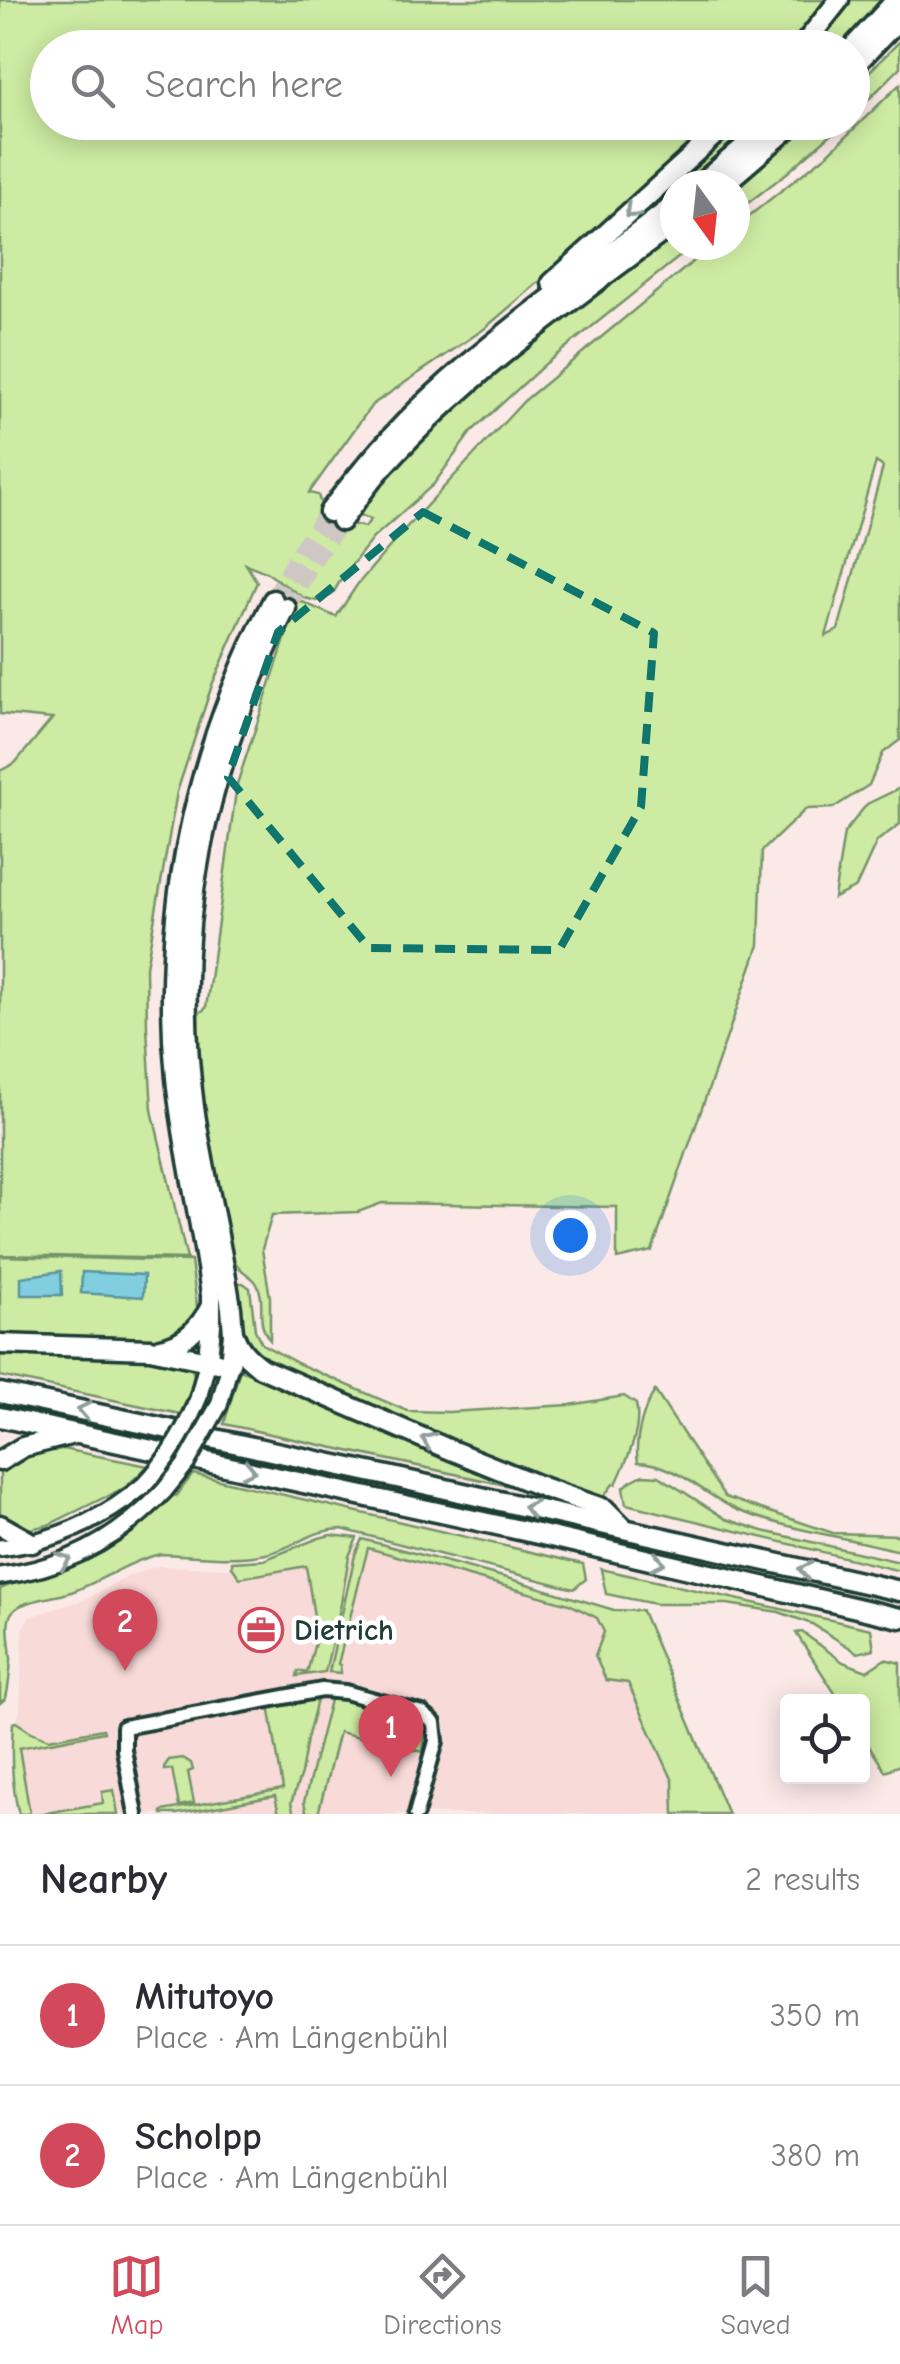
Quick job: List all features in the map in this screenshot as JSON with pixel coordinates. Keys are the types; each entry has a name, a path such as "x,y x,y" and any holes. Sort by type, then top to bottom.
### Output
{"highway":[{"path":"815,30 839,0"},
{"path":"868,30 896,0"},
{"path":"870,49 900,18"},
{"path":"528,316 543,290 710,140"},
{"path":"717,170 752,140"},
{"path":"740,170 775,140"},
{"path":"660,215 463,368 410,417 356,476 335,517 449,400 660,234"},
{"path":"279,604 221,762 194,882 189,933 189,1058 217,1277 233,1333 238,1346 260,1368 446,1448 605,1509 625,1530"},
{"path":"208,1360 217,1277"},
{"path":"0,1344 168,1347 185,1339 212,1306"},
{"path":"230,1366 233,1333"},
{"path":"150,1349 230,1366 260,1368"},
{"path":"0,1393 900,1591"},
{"path":"0,1417 538,1534 900,1618"},
{"path":"0,1462 23,1447 77,1433"},
{"path":"0,1526 32,1542"}],"main road":[{"path":"0,1548 58,1535 120,1504 144,1485 180,1438 198,1399 208,1360"},
{"path":"1,1576 56,1564 120,1532 186,1464 219,1404 230,1366"}],"street":[{"path":"136,1814 124,1750 124,1727 322,1690 345,1692 422,1713 434,1723 436,1741 416,1814"}],"highlighted area":[{"path":"423,512 654,633 641,807 559,950 369,948 228,777 278,632"}],"shaded area":[{"path":"356,1544 569,1604 597,1618 673,1781 674,1814 17,1814 13,1723 20,1713 23,1628 29,1617 84,1600 131,1575 158,1566 232,1568 240,1579 305,1567"}],"green space":[{"path":"0,0 828,0 802,30 30,30 30,140 705,140 670,170 660,170 660,178 484,329 372,405 309,493 318,495 329,517 365,527 371,519 354,513 437,419 660,245 660,260 675,260 544,365 471,432 434,484 373,538 332,595 317,601 304,598 266,572 246,564 257,582 212,685 177,792 146,967 152,1110 187,1259 0,1255 0,771 15,763 52,719 0,714"},
{"path":"849,0 887,0 857,30 825,30"},
{"path":"900,41 900,68 870,98 870,71"},
{"path":"900,84 900,740 883,753 869,785 833,808 806,809 762,851 759,945 652,1251 617,1259 617,1207 382,1203 358,1212 272,1215 262,1249 270,1297 270,1340 263,1326 257,1284 229,1254 200,1111 195,1016 206,1008 237,784 298,600 336,617 357,585 404,530 524,401 695,260 750,260 750,215 842,140 870,140 870,113","holes":["876,462 883,467 838,630 826,636"]},
{"path":"724,140 738,140 702,170 692,170"},
{"path":"789,140 825,140 750,201 750,174"},
{"path":"900,788 900,824 877,841 856,887 834,898 844,833 867,804"},
{"path":"0,1256 191,1261 198,1313 191,1326 163,1342 0,1335"},
{"path":"237,1283 250,1288 255,1330 262,1344 407,1411 570,1405 624,1396 636,1404 637,1424 616,1484 602,1499 502,1463 269,1363 254,1355 242,1333"},
{"path":"0,1351 176,1360 191,1367 196,1380 180,1414 0,1376"},
{"path":"240,1370 533,1491 224,1424"},
{"path":"655,1391 725,1497 833,1533 900,1535 900,1551 742,1512 666,1468 638,1462 640,1425"},
{"path":"40,1448 148,1466 134,1483 48,1525 26,1530 0,1520 0,1470 15,1456"},
{"path":"193,1474 583,1564 586,1579 574,1589 342,1529 320,1532 276,1551 253,1556 161,1554 80,1589 15,1609 8,1624 8,1689 0,1703 0,1589 61,1570 108,1549 176,1496"},
{"path":"643,1475 659,1476 726,1519 900,1562 900,1571 626,1504 623,1488"},
{"path":"331,1535 357,1538 349,1556 325,1672 297,1676 298,1671 307,1673 317,1635 306,1566 240,1578 232,1562 264,1560"},
{"path":"362,1539 614,1610 642,1611 728,1814 674,1814 673,1781 628,1683 606,1680 595,1656 604,1632 597,1618 569,1604 368,1548 338,1664 341,1673 329,1672"},
{"path":"601,1569 871,1629 874,1649 858,1653 812,1624 779,1612 727,1604 655,1604 606,1594"},
{"path":"802,1632 843,1662 867,1671 885,1659 900,1663 900,1765 885,1771 870,1747 870,1694 835,1694 796,1633"},
{"path":"318,1696 291,1803 294,1814 279,1814 275,1796 162,1814 283,1789 269,1705"},
{"path":"331,1696 417,1717 426,1728 423,1752 339,1732 318,1814 309,1814 304,1802"},
{"path":"16,1722 49,1739 103,1729 104,1732 19,1748 30,1814 19,1814 14,1792 12,1745"},
{"path":"183,1758 193,1770 188,1772 194,1803 179,1806 172,1769 164,1767 169,1760"},
{"path":"114,1790 118,1814 40,1814 103,1803 102,1792"}],"water":[{"path":"61,1271 62,1295 21,1295 21,1277"},
{"path":"82,1272 144,1275 143,1297 81,1293"}],"tunnel":[{"path":"273,600 300,551 329,512"},
{"path":"286,608 341,521"}],"place":[{"name":"Dietrich","path":"261,1630"},
{"name":"Scholpp","path":"125,1671"},
{"name":"Mitutoyo","path":"391,1777"}]}
